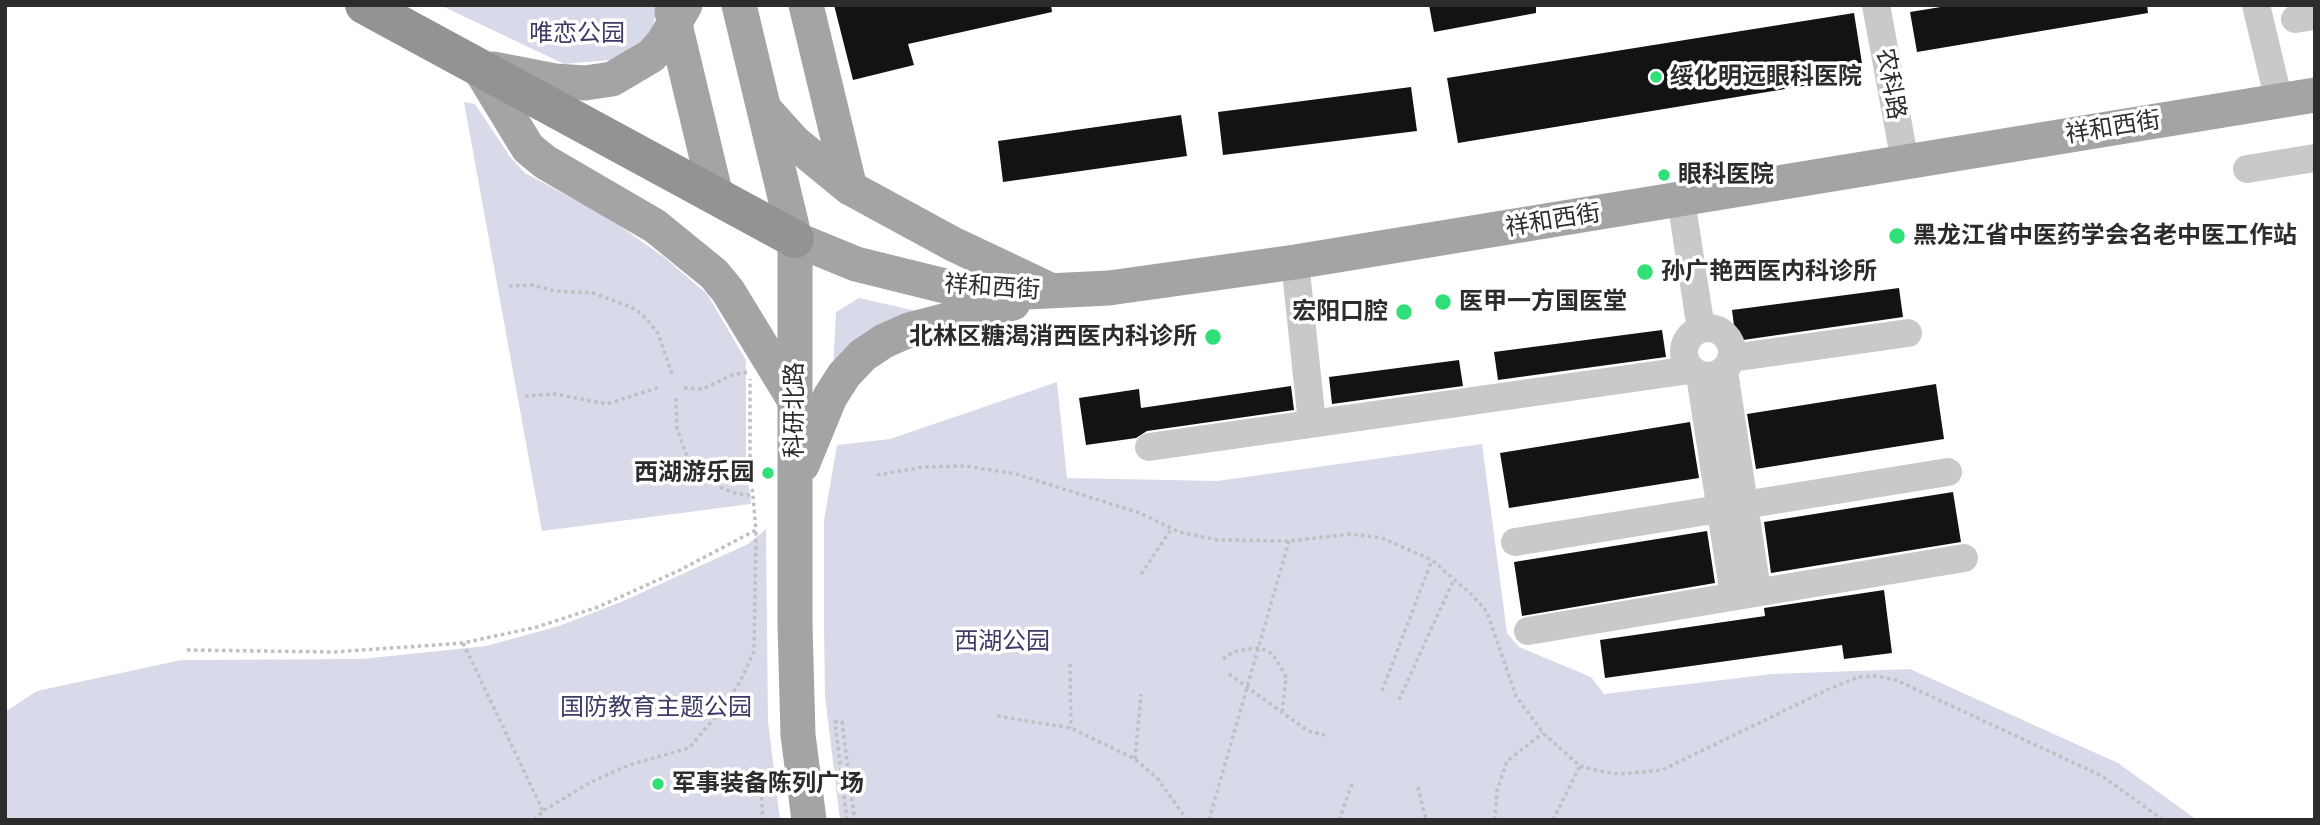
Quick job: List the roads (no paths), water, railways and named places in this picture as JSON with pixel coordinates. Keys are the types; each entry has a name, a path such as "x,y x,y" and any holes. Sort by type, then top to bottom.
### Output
{"highway":[{"path":"364,5 795,239"}],"main road":[{"name":"科研北路","path":"739,5 795,239 798,735 809,820"},
{"path":"806,5 850,188"},
{"path":"478,66 555,81 585,83 612,79 651,56 677,11"},
{"path":"677,11 716,197"},
{"path":"478,66 528,148 545,162 655,226 714,274 728,291 795,401"},
{"name":"祥和西街","path":"795,239 856,264 957,289 1054,292 1170,281 1295,262 2315,95"},
{"path":"765,111 794,142 850,188 953,244 1054,292"},
{"path":"795,481 830,397 844,375 863,355 884,341 909,330 1054,292"}],"street":[{"name":"农科路","path":"1876,5 1905,162"},
{"path":"2256,5 2279,101"},
{"path":"2247,169 2315,158"},
{"path":"1681,200 1701,329"},
{"path":"1295,262 1312,423"},
{"path":"1712,369 1685,363 1684,346 1693,332 1716,329 1732,346 1712,369 1746,593"},
{"path":"1149,447 1712,369 1908,333"},
{"path":"1515,542 1948,472"},
{"path":"1528,631 1964,558"}],"place":[{"name":"绥化明远眼科医院","path":"1656,77"},
{"name":"眼科医院","path":"1664,175"},
{"name":"黑龙江省中医药学会名老中医工作站","path":"1897,236"},
{"name":"孙广艳西医内科诊所","path":"1645,272"},
{"name":"医甲一方国医堂","path":"1443,302"},
{"name":"宏阳口腔","path":"1404,312"},
{"name":"北林区糖渴消西医内科诊所","path":"1213,337"},
{"name":"西湖游乐园","path":"768,473"},
{"name":"军事装备陈列广场","path":"658,784"}],"park label":[{"name":"唯恋公园","path":"577,34"},
{"name":"西湖公园","path":"1002,642"},
{"name":"国防教育主题公园","path":"656,708"}]}
